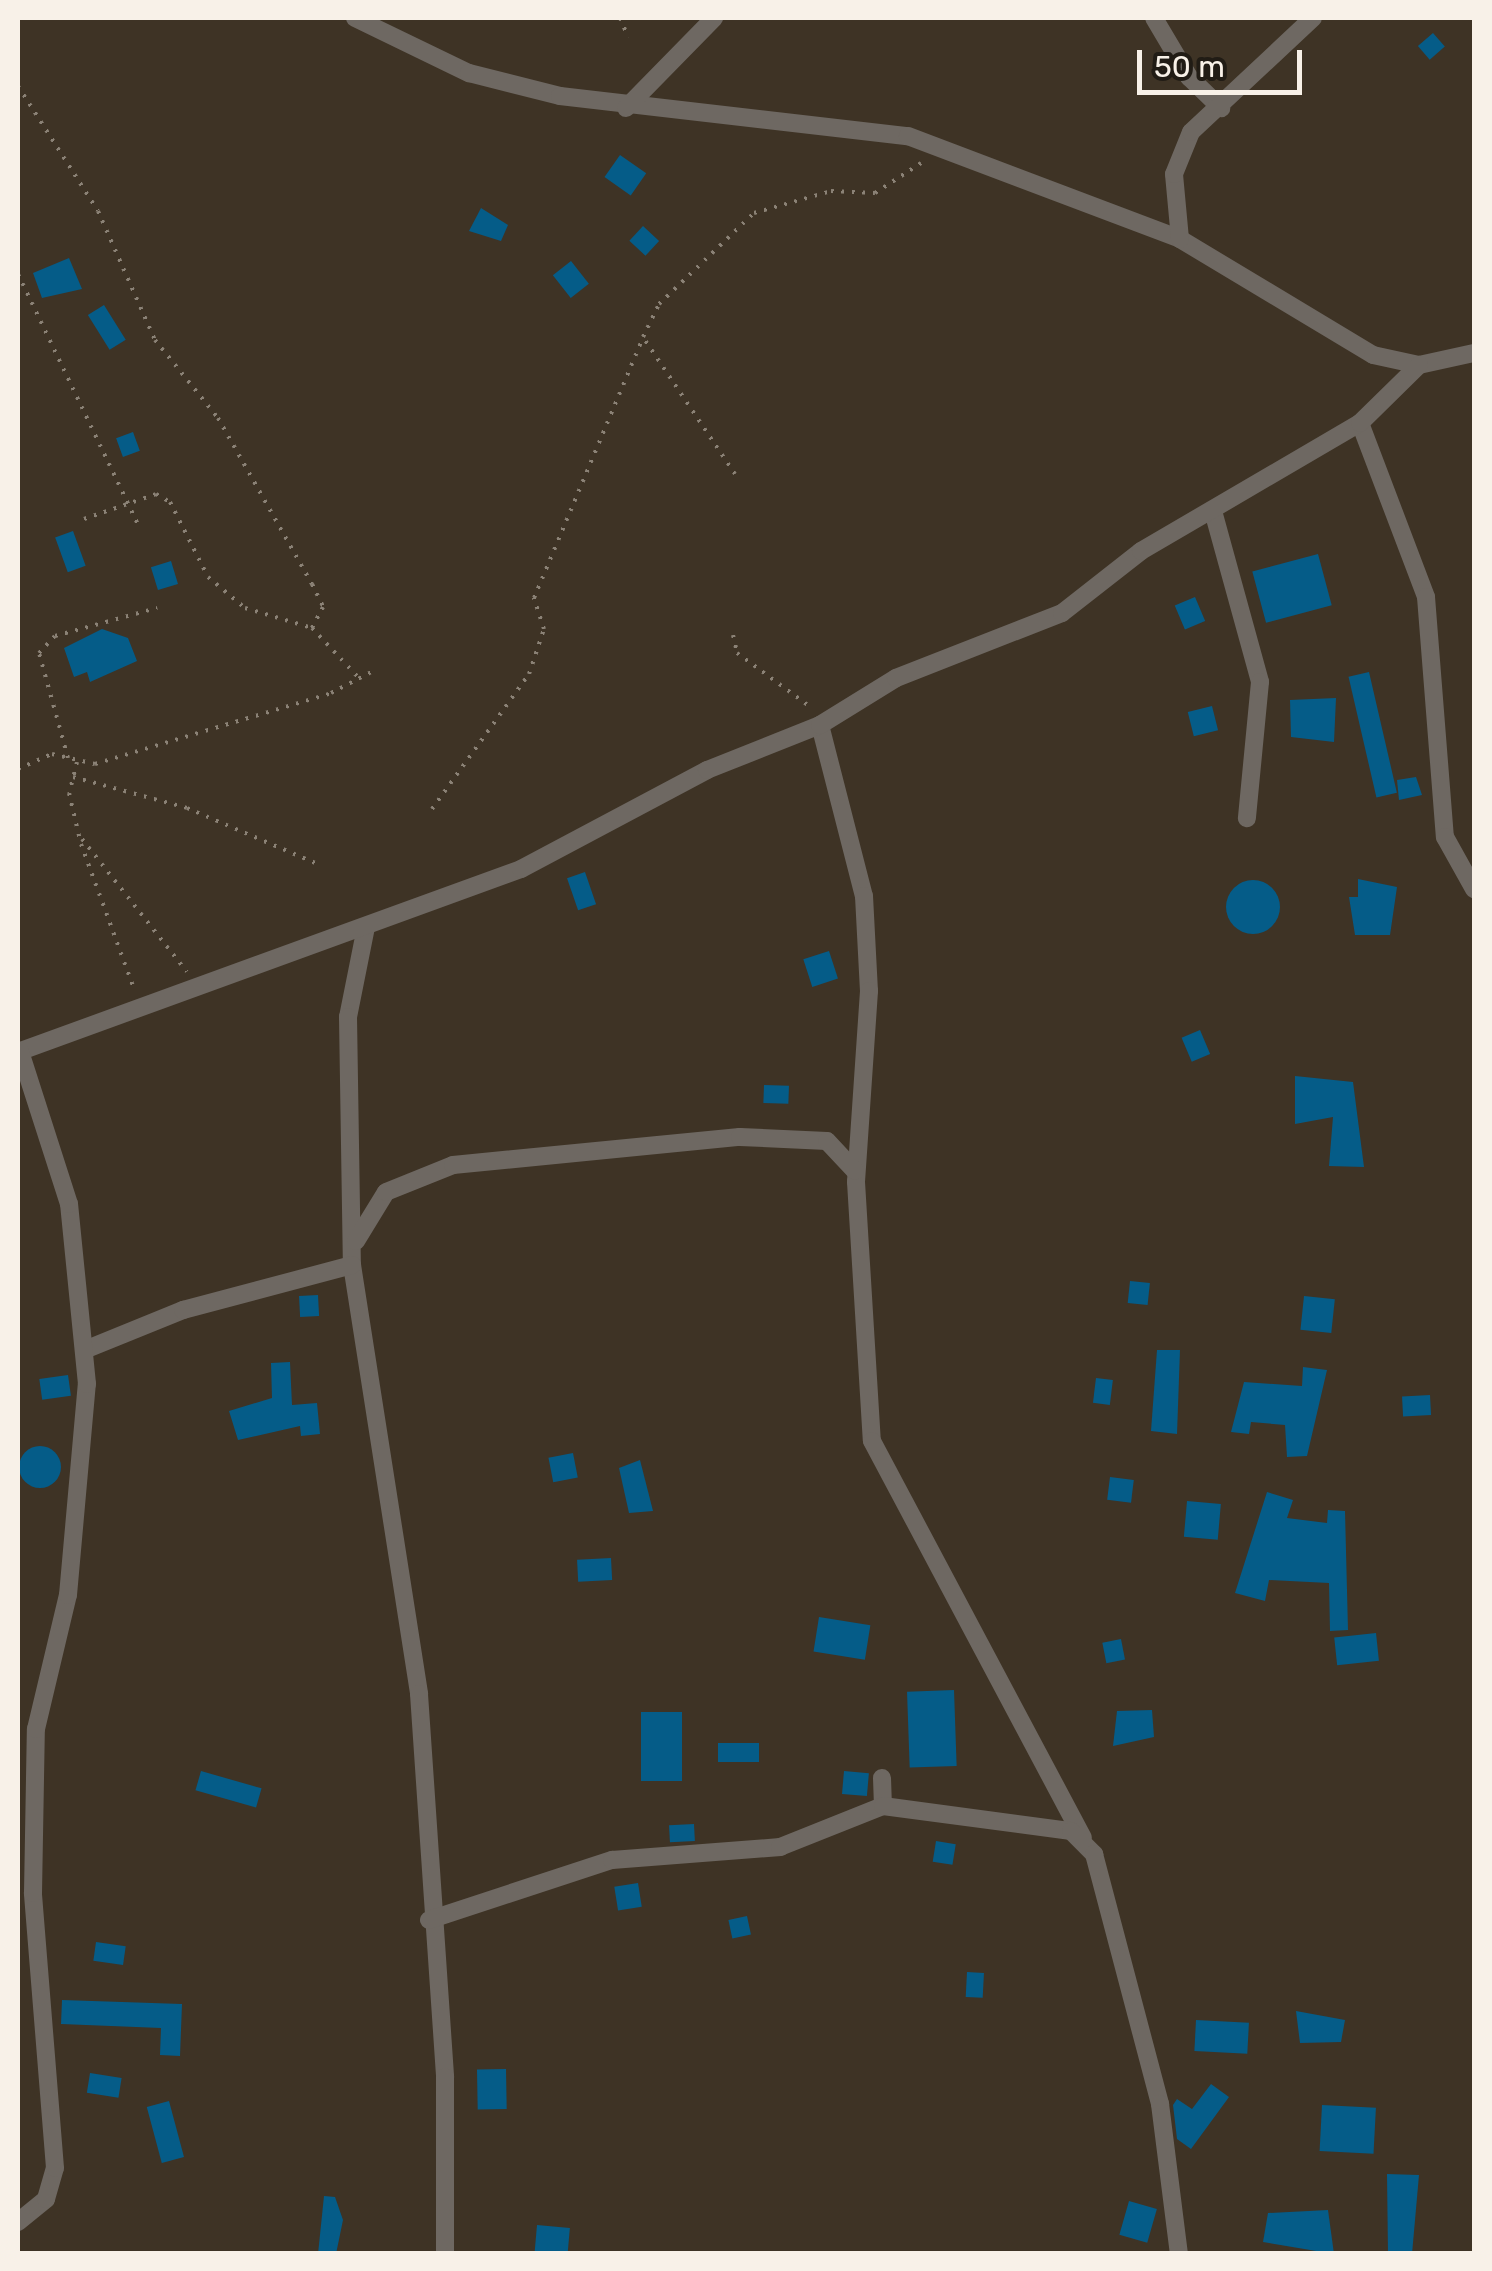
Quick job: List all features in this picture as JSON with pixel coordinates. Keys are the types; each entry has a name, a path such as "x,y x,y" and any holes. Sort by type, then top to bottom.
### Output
{"street":[{"path":"355,18 468,72 626,108 868,127 939,146 1180,239 1396,367 1394,397"},
{"path":"626,108 714,18"},
{"path":"1154,18 1188,77 1221,108"},
{"path":"1180,239 1174,174 1191,132 1313,18"},
{"path":"1373,355 1419,365 1474,353"},
{"path":"18,2222 46,2199 54,2168 33,1893 36,1729 70,1575 87,1349 69,1204 19,1051 521,869 707,770 820,726 896,678 1078,604 1213,510 1360,423 1394,397 1419,365"},
{"path":"1360,423 1426,597 1446,837 1474,889"},
{"path":"1213,510 1260,682 1247,818"},
{"path":"820,726 864,896 868,1007 856,1171 876,1457 1014,1694 1083,1837 1160,2104 1180,2254"},
{"path":"366,927 348,1017 353,1256 419,1694 429,1920 445,2076 445,2254"},
{"path":"87,1349 182,1310 353,1256 386,1192 453,1165 740,1136 827,1141 856,1171"},
{"path":"882,1778 883,1806"},
{"path":"429,1920 612,1860 780,1847 883,1806 1083,1837"}],"path":[{"path":"620,18 628,37"},
{"path":"18,86 98,211 155,340 218,418 312,584 323,608 312,628"},
{"path":"432,809 528,674 544,628 534,598 643,338 671,286 754,213 815,194 875,193 939,146"},
{"path":"18,274 139,527"},
{"path":"643,338 735,474"},
{"path":"84,519 126,499 156,494 170,502 208,577 245,608 312,628 360,678"},
{"path":"68,760 39,653 55,636 157,608"},
{"path":"733,635 737,653 812,708 820,726"},
{"path":"18,769 52,754 76,762 360,678 378,669"},
{"path":"76,762 73,777 79,834 136,974 131,1008"},
{"path":"73,777 187,808 320,865"},
{"path":"79,834 165,953 202,984"}],"building":[{"path":"1433,33 1445,47 1430,60 1418,46"},
{"path":"620,155 646,173 631,195 605,177"},
{"path":"481,208 508,225 501,241 469,231"},
{"path":"643,226 659,241 645,256 629,241"},
{"path":"69,258 82,289 42,298 33,273"},
{"path":"571,261 589,284 571,298 553,275"},
{"path":"104,305 126,340 110,350 88,315"},
{"path":"133,432 140,451 123,457 116,438"},
{"path":"73,531 86,566 68,572 55,537"},
{"path":"1318,554 1332,605 1266,623 1252,572"},
{"path":"171,561 178,584 158,590 151,567"},
{"path":"1195,597 1205,621 1185,630 1175,606"},
{"path":"102,629 128,638 137,661 90,682 87,672 74,677 64,648"},
{"path":"1369,672 1397,793 1376,798 1349,677"},
{"path":"1336,698 1334,742 1291,737 1290,700"},
{"path":"1212,706 1218,730 1194,736 1188,712"},
{"path":"1416,777 1422,795 1399,800 1397,780"},
{"path":"585,872 596,904 578,910 567,878"},
{"path":"1358,879 1397,887 1390,935 1355,935 1349,897 1358,897"},
{"path":"1253,880 1272,888 1280,907 1272,926 1253,934 1234,926 1226,907 1234,888"},
{"path":"829,951 838,979 812,987 803,959"},
{"path":"1200,1030 1210,1054 1192,1062 1182,1038"},
{"path":"1295,1076 1353,1082 1364,1167 1329,1166 1333,1117 1295,1124"},
{"path":"764,1085 789,1086 788,1104 763,1103"},
{"path":"1130,1281 1150,1283 1148,1305 1128,1303"},
{"path":"318,1295 319,1316 300,1317 299,1296"},
{"path":"1304,1296 1335,1299 1331,1333 1300,1330"},
{"path":"1157,1350 1180,1350 1177,1434 1151,1431"},
{"path":"290,1362 292,1405 317,1403 320,1434 301,1436 300,1426 238,1440 229,1411 272,1398 271,1363"},
{"path":"1303,1367 1327,1370 1307,1456 1287,1457 1285,1425 1251,1422 1249,1434 1231,1432 1244,1382 1302,1386"},
{"path":"68,1375 71,1396 42,1400 39,1379"},
{"path":"1096,1378 1113,1380 1110,1405 1093,1403"},
{"path":"1430,1395 1431,1415 1403,1416 1402,1396"},
{"path":"40,1446 55,1452 61,1467 55,1482 40,1488 25,1482 19,1467 25,1452"},
{"path":"573,1453 578,1478 553,1482 548,1458"},
{"path":"640,1460 653,1511 629,1513 619,1468"},
{"path":"1110,1477 1134,1480 1131,1503 1107,1500"},
{"path":"1267,1492 1293,1500 1287,1518 1327,1523 1328,1510 1345,1511 1348,1630 1330,1631 1329,1583 1269,1580 1265,1601 1235,1593"},
{"path":"1187,1501 1221,1504 1218,1540 1184,1537"},
{"path":"611,1558 612,1580 578,1582 577,1560"},
{"path":"819,1617 870,1625 865,1660 814,1652"},
{"path":"1376,1633 1379,1661 1337,1665 1334,1637"},
{"path":"1121,1639 1125,1660 1106,1663 1102,1643"},
{"path":"954,1690 957,1766 910,1768 907,1692"},
{"path":"1152,1710 1154,1737 1113,1746 1117,1711"},
{"path":"641,1712 682,1712 682,1781 641,1781"},
{"path":"718,1743 759,1743 759,1762 718,1762"},
{"path":"201,1771 262,1788 256,1808 195,1790"},
{"path":"844,1771 869,1773 867,1796 842,1794"},
{"path":"694,1824 695,1841 670,1842 669,1825"},
{"path":"936,1841 956,1844 952,1865 933,1862"},
{"path":"638,1883 642,1907 618,1910 614,1887"},
{"path":"747,1916 751,1935 732,1939 728,1920"},
{"path":"96,1942 126,1946 123,1965 93,1961"},
{"path":"967,1972 984,1973 983,1998 966,1997"},
{"path":"62,2000 182,2004 180,2056 160,2055 161,2028 61,2024"},
{"path":"1296,2011 1345,2020 1341,2042 1300,2043"},
{"path":"1196,2020 1249,2023 1247,2054 1194,2051"},
{"path":"506,2069 507,2109 478,2110 477,2070"},
{"path":"90,2073 122,2078 118,2098 87,2093"},
{"path":"1211,2084 1229,2097 1191,2149 1177,2139 1173,2105 1177,2099 1192,2109"},
{"path":"169,2101 184,2157 162,2163 147,2107"},
{"path":"1322,2105 1376,2108 1374,2154 1320,2151"},
{"path":"1387,2174 1419,2175 1412,2254 1388,2254"},
{"path":"324,2196 335,2197 343,2220 336,2254 318,2254"},
{"path":"1129,2201 1157,2209 1147,2243 1119,2235"},
{"path":"1328,2210 1334,2254 1263,2242 1268,2213"},
{"path":"537,2225 570,2228 568,2254 534,2254"}]}
